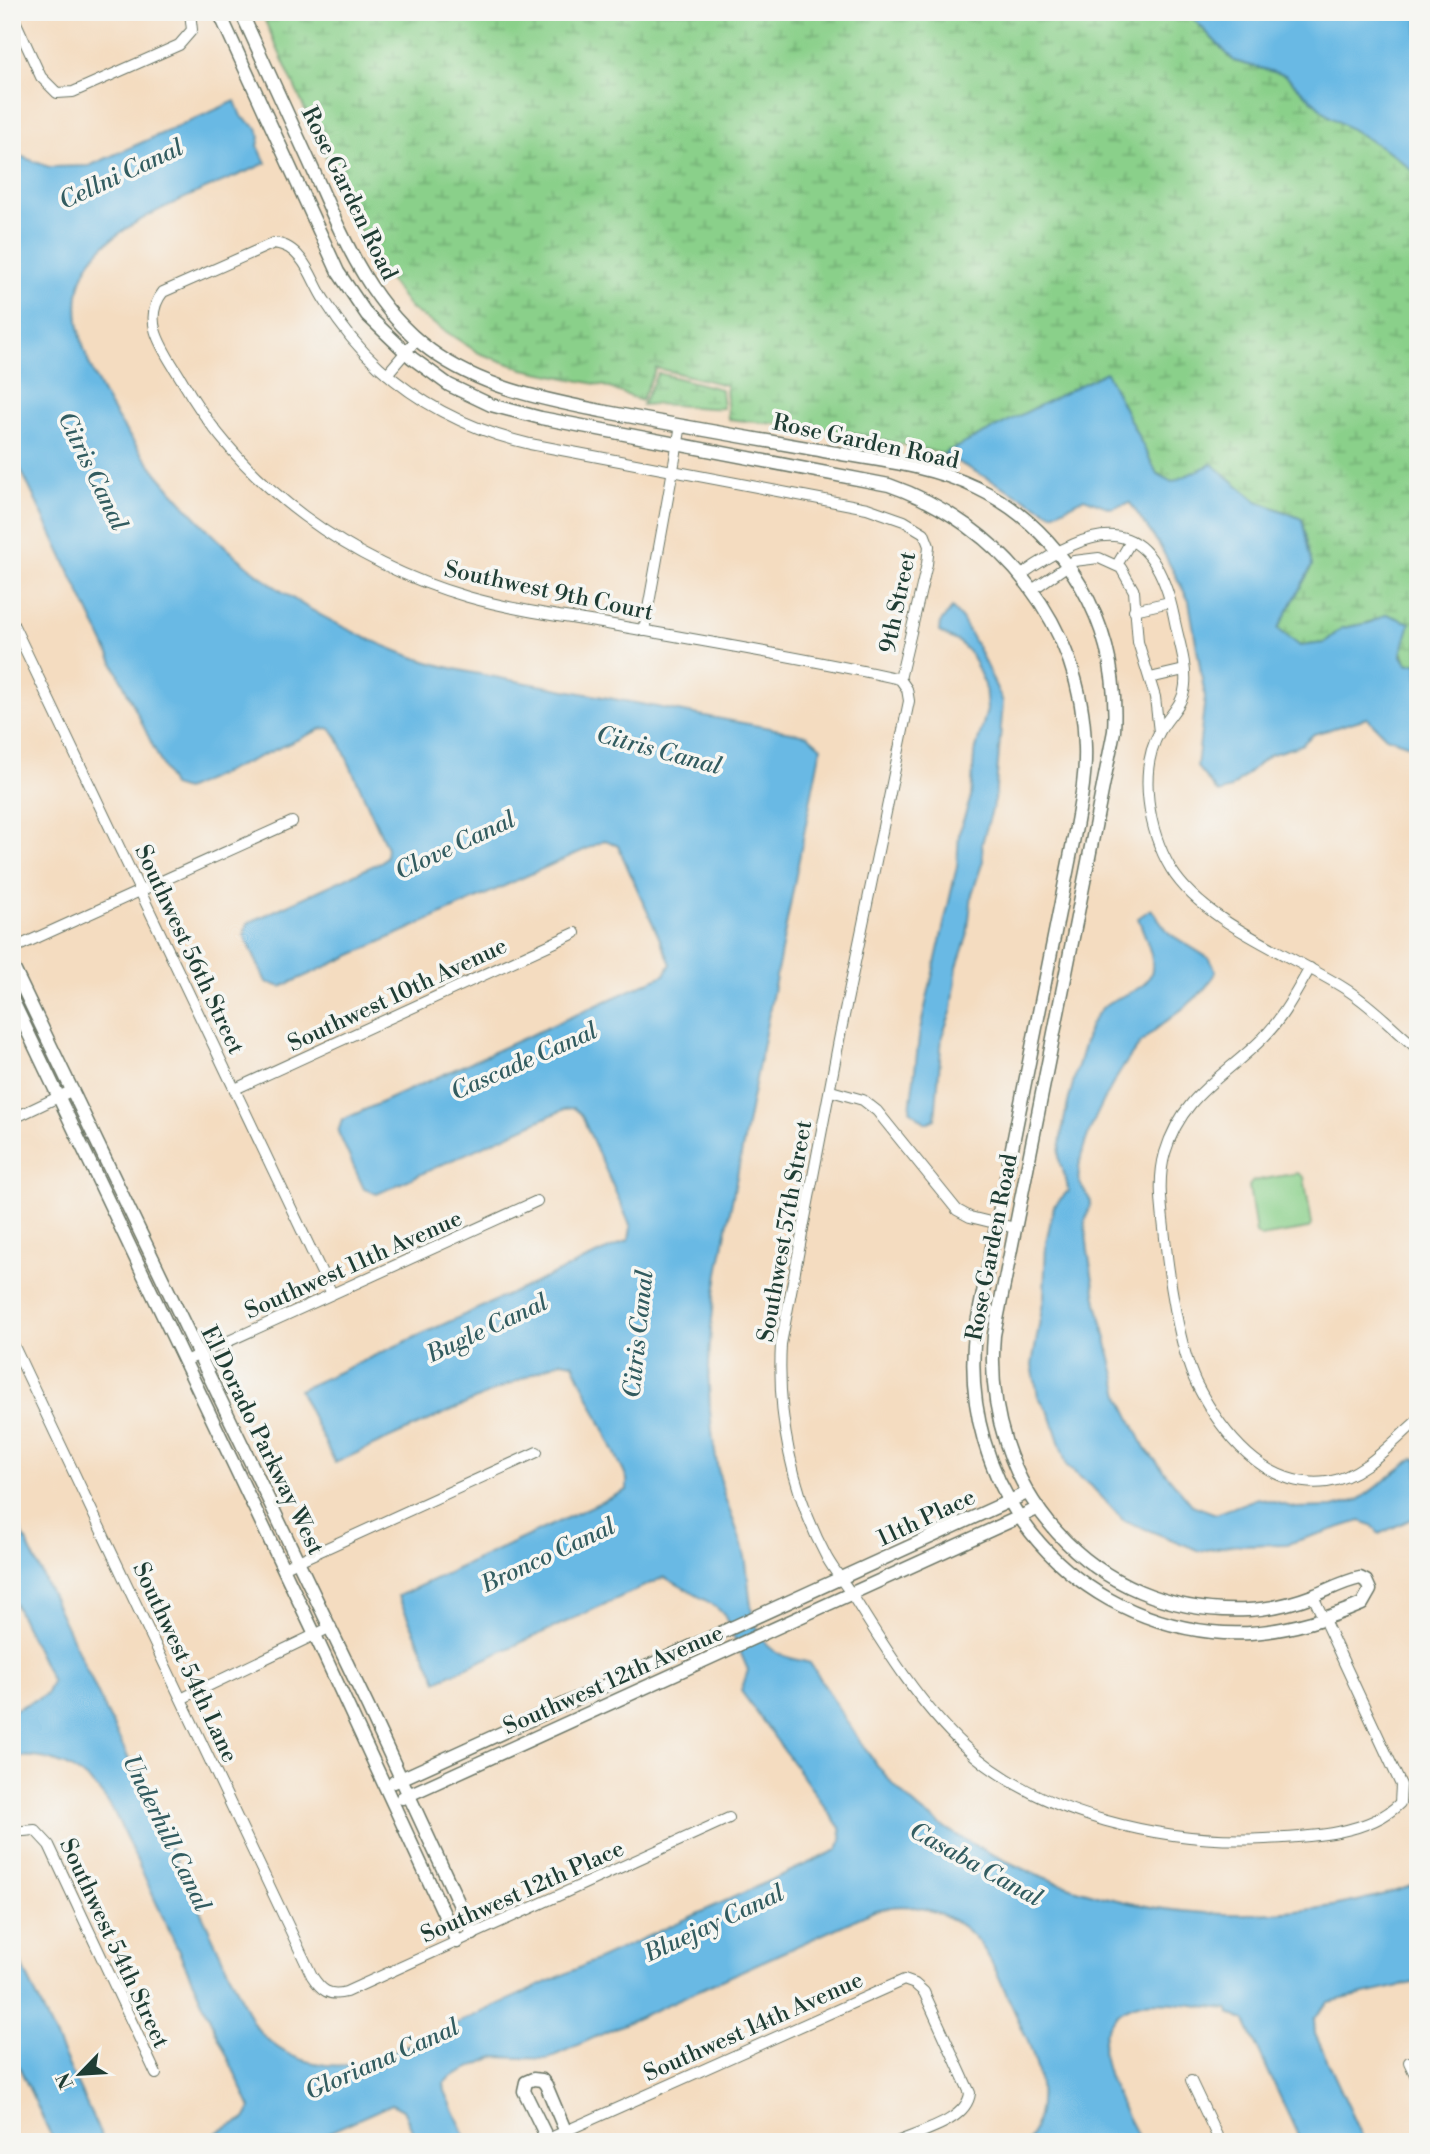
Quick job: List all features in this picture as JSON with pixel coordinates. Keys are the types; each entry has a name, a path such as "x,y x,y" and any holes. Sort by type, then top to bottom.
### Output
{"street":[{"path":"12,14 41,77 57,93 73,92 179,45 191,30 190,12"},
{"name":"Rose Garden Road","path":"219,12 338,272 367,315 405,353 449,385 498,407 541,418 869,479 909,492 947,510 978,533 1021,575 1032,590 1060,639 1074,674 1084,723 1084,770 1076,827 975,1333 973,1380 987,1450 1009,1502 1046,1551 1076,1578 1115,1603 1145,1617 1185,1628 1231,1633 1281,1629 1323,1619 1362,1604 1369,1595 1369,1586 1360,1578 1312,1596 1276,1606 1246,1610 1198,1608 1160,1599 1116,1580 1091,1564 1060,1536 1037,1509 1004,1442 992,1381 994,1335 1114,731 1114,689 1107,647 1093,608 1068,565 1056,550 1011,508 954,479 854,456 516,392 446,361 416,340 382,303 353,257 241,12"},
{"name":"Southwest 9th Court","path":"387,374 341,326 302,260 287,245 274,243 163,292 153,303 153,325 160,341 188,390 217,432 279,497 318,527 387,567 452,592 507,606 900,679"},
{"path":"416,340 387,374 420,399 483,430 530,444 673,472"},
{"path":"644,631 681,425"},
{"name":"9th Street","path":"673,472 858,506 904,521 924,533 929,546 900,679"},
{"path":"1021,575 1056,550 1098,536 1130,541 1155,561 1163,575 1184,670 1182,700 1159,733 1149,768 1150,801 1156,835 1172,871 1196,901 1208,910 1358,998 1418,1049"},
{"path":"1117,565 1130,541"},
{"path":"1032,590 1074,561 1099,558 1117,565 1134,591 1138,642 1150,678 1159,733"},
{"path":"1134,610 1170,602"},
{"name":"Southwest 56th Street","path":"12,621 332,1294"},
{"path":"1150,678 1184,670"},
{"name":"Southwest 57th Street","path":"900,679 907,689 909,701 784,1317 780,1376 786,1435 800,1492 827,1557 931,1710 965,1748 1022,1786 1073,1809 1140,1829 1177,1836 1237,1840 1293,1837 1379,1819 1400,1803 1401,1784 1323,1619"},
{"path":"12,949 292,822"},
{"name":"Southwest 10th Avenue","path":"235,1089 575,933"},
{"name":"El Dorado Parkway West","path":"12,965 331,1627 474,1934"},
{"path":"1310,968 1283,1014 1263,1038 1196,1095 1175,1124 1164,1156 1160,1188 1170,1285 1195,1381 1217,1416 1262,1467 1284,1478 1329,1482 1352,1474 1369,1463 1418,1420"},
{"name":"El Dorado Parkway West","path":"12,999 315,1635 457,1942"},
{"path":"12,1119 73,1090"},
{"path":"831,1091 855,1097 877,1111 957,1209 997,1225 1015,1228"},
{"name":"Southwest 11th Avenue","path":"185,1361 537,1201"},
{"name":"Southwest 54th Lane","path":"12,1342 183,1698 312,1976 321,1989 329,1993"},
{"path":"283,1568 537,1452"},
{"name":"11th Place","path":"842,1579 1027,1493"},
{"name":"11th Place","path":"852,1595 1037,1509"},
{"path":"1418,1567 1418,1591"},
{"name":"Southwest 12th Avenue","path":"385,1786 842,1579"},
{"name":"Southwest 12th Avenue","path":"392,1803 852,1595"},
{"path":"1312,1596 1323,1619"},
{"path":"183,1698 331,1627"},
{"name":"Southwest 12th Place","path":"329,1993 346,1992 729,1818"},
{"name":"Southwest 54th Street","path":"12,1832 35,1830 49,1845 156,2074"},
{"name":"Southwest 14th Avenue","path":"549,2140 567,2137 898,1982 911,1982 924,1992 968,2085 966,2105 954,2116 897,2142"},
{"path":"1409,2062 1418,2081"},
{"path":"549,2140 524,2091 529,2080 539,2079 546,2085 567,2137"},
{"path":"1191,2081 1220,2142"}],"green space":[{"path":"261,12 1187,12 1234,61 1285,75 1329,116 1390,152 1418,175 1418,663 1407,664 1388,614 1369,623 1342,628 1324,643 1300,646 1277,629 1312,566 1302,519 1257,501 1212,465 1172,482 1157,474 1106,373 943,454 849,432 728,419 726,385 656,368 641,401 605,386 523,369 479,353 411,309 370,254"},
{"path":"658,373 721,389 723,408 642,405"},
{"path":"1298,1173 1304,1177 1312,1224 1308,1229 1261,1237 1256,1233 1249,1186 1253,1181"}],"water":[{"path":"1187,12 1418,12 1418,175 1390,152 1329,116 1285,75 1234,61"},
{"path":"235,101 241,116 257,128 260,137 258,146 266,163 170,205 122,231 90,262 78,299 82,342 100,387 127,433 196,517 230,551 292,598 364,637 421,660 480,674 807,735 821,747 718,1273 709,1355 710,1409 717,1464 743,1549 752,1613 760,1634 776,1652 810,1663 868,1753 895,1786 920,1810 979,1848 1054,1881 1105,1897 1156,1908 1261,1914 1314,1909 1366,1899 1418,1884 1418,1982 1329,2002 1314,2018 1315,2034 1365,2142 1301,2142 1245,2021 1230,2013 1229,2009 1152,2002 1133,2005 1117,2015 1105,2036 1103,2050 1111,2082 1140,2142 1028,2142 1040,2107 1038,2073 1027,2040 994,1966 980,1944 959,1924 932,1911 903,1906 874,1911 547,2059 494,2057 450,2077 444,2083 445,2091 468,2142 418,2142 403,2110 392,2104 307,2142 196,2142 245,2119 251,2108 119,1822 100,1793 76,1772 47,1759 12,1757 12,1711 46,1695 52,1682 12,1598 12,1511 253,2023 265,2037 294,2057 328,2065 363,2063 381,2058 837,1850 842,1840 840,1828 741,1691 748,1670 724,1614 712,1604 664,1577 437,1681 398,1596 627,1490 627,1479 573,1363 561,1361 335,1463 299,1390 629,1240 631,1227 581,1114 574,1108 565,1109 377,1194 364,1189 338,1132 342,1120 664,975 671,964 618,846 606,840 281,987 266,982 244,935 248,923 381,862 386,857 387,848 337,736 329,728 321,729 185,790 172,786 12,451 12,153 49,167 89,166"},
{"path":"1106,372 1157,474 1172,482 1212,464 1257,501 1302,519 1312,566 1278,629 1300,646 1324,643 1342,628 1369,623 1387,614 1410,623 1401,654 1407,664 1418,663 1418,748 1386,737 1367,718 1314,734 1301,745 1269,755 1230,789 1218,793 1197,767 1205,697 1189,601 1160,546 1130,503 1110,508 1084,498 1053,514 943,454"},
{"path":"952,608 962,619 979,650 1003,702 995,800 982,843 983,861 972,894 967,937 957,967 952,1010 942,1036 935,1119 926,1123 910,1110 920,1030 957,866 959,833 971,797 974,756 987,710 985,685 971,654 959,642 939,632 940,623"},
{"path":"1151,909 1170,934 1210,959 1216,971 1203,991 1137,1048 1102,1104 1084,1146 1079,1179 1091,1202 1085,1223 1088,1251 1097,1303 1121,1399 1145,1448 1192,1505 1216,1514 1258,1498 1296,1508 1333,1507 1359,1500 1414,1458 1418,1460 1418,1516 1379,1534 1372,1525 1360,1521 1287,1544 1234,1545 1200,1551 1123,1520 1095,1490 1067,1466 1050,1414 1038,1396 1032,1365 1044,1297 1046,1242 1054,1206 1068,1191 1059,1154 1067,1105 1090,1025 1105,1005 1138,989 1149,978 1152,960 1138,918"},
{"path":"12,1943 104,2142 54,2142 12,2052"}],"water label":[{"name":"Cellni Canal","path":"121,174"},
{"name":"Citris Canal","path":"93,471"},
{"name":"Citris Canal","path":"659,750"},
{"name":"Clove Canal","path":"455,845"},
{"name":"Cascade Canal","path":"524,1061"},
{"name":"Bugle Canal","path":"487,1328"},
{"name":"Citris Canal","path":"638,1334"},
{"name":"Bronco Canal","path":"548,1555"},
{"name":"Underhill Canal","path":"167,1833"},
{"name":"Casaba Canal","path":"976,1864"},
{"name":"Bluejay Canal","path":"714,1923"},
{"name":"Gloriana Canal","path":"382,2059"}]}
